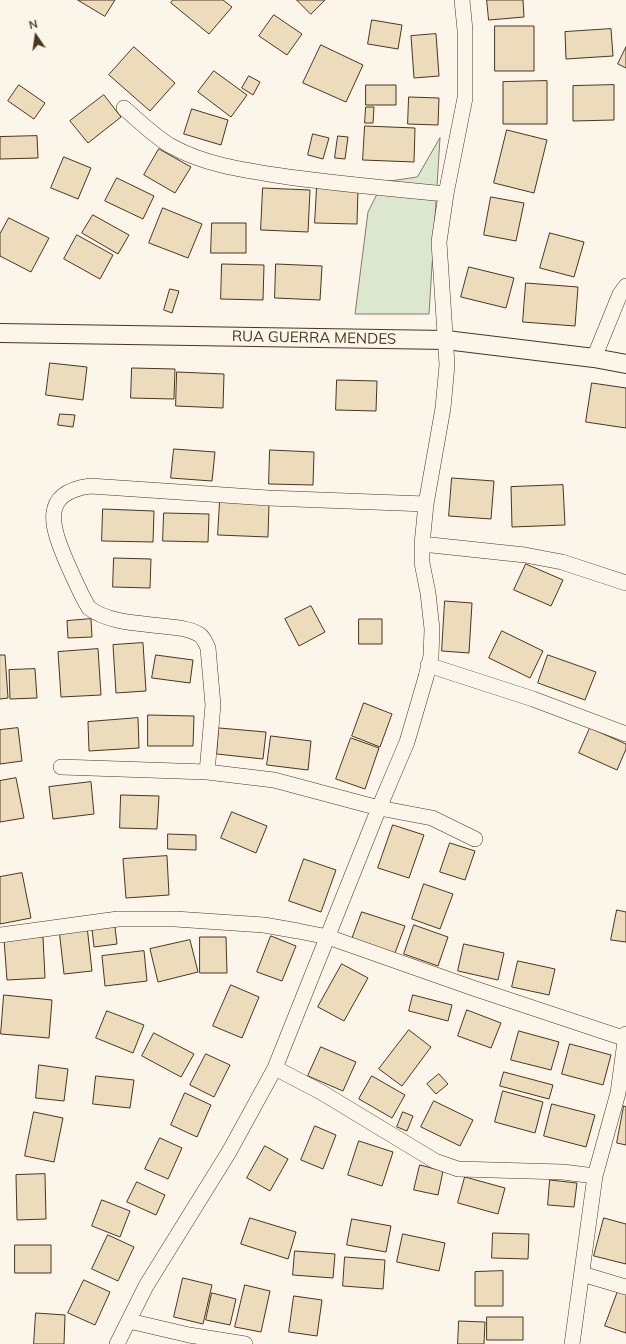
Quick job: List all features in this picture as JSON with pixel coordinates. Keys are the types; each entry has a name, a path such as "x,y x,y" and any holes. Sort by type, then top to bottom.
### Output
{"street":[{"path":"117,1344 146,1286 229,1152 276,1068 379,808 407,742 428,665 432,629 428,593 422,563 422,544 426,504 443,408 447,365 439,242 446,194 465,98 465,30 462,0"},
{"path":"124,108 160,139 173,147 214,163 240,170 343,184 446,194"},
{"path":"594,358 620,294 626,286"},
{"name":"RUA GUERRA MENDES","path":"0,333 446,340 594,358 626,364"},
{"path":"207,772 213,705 208,648 205,641 202,636 185,629 118,620 99,615 88,608 55,535 53,516 60,498 69,491 90,486 283,499 426,504"},
{"path":"422,544 525,555 562,562 626,583"},
{"path":"428,665 533,699 626,734"},
{"path":"61,767 207,772 274,780 379,808 432,818 475,839"},
{"path":"0,935 118,919 175,919 264,925 328,937 548,1014 626,1037 618,1094 595,1176 572,1344"},
{"path":"276,1068 321,1092 435,1161 447,1166 458,1169 563,1172 595,1176"},
{"path":"582,1274 626,1288"},
{"path":"129,1320 189,1335 245,1344"}],"green space":[{"path":"440,138 429,314 355,314 368,212 383,182 417,177"}],"building":[{"path":"78,0 115,0 105,16"},
{"path":"173,0 223,0 232,7 209,34 171,3"},
{"path":"297,0 325,0 311,14"},
{"path":"487,0 523,0 524,17 489,20"},
{"path":"274,15 302,34 287,55 259,36"},
{"path":"372,20 402,25 398,49 368,44"},
{"path":"495,26 534,26 534,71 495,71"},
{"path":"611,29 613,56 566,59 565,32"},
{"path":"436,34 439,76 414,78 411,36"},
{"path":"321,45 363,65 346,102 303,83"},
{"path":"134,47 175,83 150,111 109,75"},
{"path":"626,47 626,68 618,64"},
{"path":"214,71 247,95 231,117 198,92"},
{"path":"249,76 260,82 253,95 242,88"},
{"path":"547,81 547,124 503,124 503,82"},
{"path":"19,85 45,103 34,119 8,101"},
{"path":"366,85 396,85 396,105 366,105"},
{"path":"614,85 614,120 573,121 573,86"},
{"path":"104,95 121,117 88,143 70,121"},
{"path":"409,97 439,98 438,125 408,124"},
{"path":"366,107 374,107 373,123 365,123"},
{"path":"192,109 228,120 221,145 184,134"},
{"path":"365,126 415,128 414,162 363,160"},
{"path":"507,130 547,140 534,193 494,183"},
{"path":"313,134 329,138 323,159 308,155"},
{"path":"37,136 38,158 0,159 0,137"},
{"path":"338,136 348,137 345,159 335,158"},
{"path":"159,149 191,167 175,193 144,175"},
{"path":"64,157 91,168 78,199 51,188"},
{"path":"117,178 154,196 143,219 105,201"},
{"path":"317,187 358,189 357,224 315,223"},
{"path":"263,188 310,190 308,232 261,230"},
{"path":"491,197 524,203 516,241 484,235"},
{"path":"163,208 202,224 188,258 149,243"},
{"path":"93,215 129,235 118,254 82,233"},
{"path":"9,218 49,238 31,272 0,256 0,234"},
{"path":"212,223 246,223 246,253 211,253"},
{"path":"550,233 584,242 574,277 540,268"},
{"path":"77,235 113,255 100,279 64,259"},
{"path":"222,264 264,265 263,300 221,299"},
{"path":"276,264 322,266 320,300 275,298"},
{"path":"469,267 514,278 506,308 461,297"},
{"path":"526,283 578,287 575,326 523,322"},
{"path":"170,289 179,291 172,313 164,310"},
{"path":"50,363 87,367 83,400 46,395"},
{"path":"132,368 175,369 174,399 131,398"},
{"path":"177,372 224,374 223,408 176,406"},
{"path":"337,380 377,381 376,411 336,410"},
{"path":"592,383 626,388 626,428 586,422"},
{"path":"60,414 75,415 73,427 58,425"},
{"path":"174,449 215,452 212,481 171,478"},
{"path":"270,450 314,452 313,485 269,484"},
{"path":"452,478 494,481 491,519 449,516"},
{"path":"563,485 565,525 512,527 511,487"},
{"path":"220,501 269,503 268,537 218,535"},
{"path":"103,509 154,511 153,542 102,541"},
{"path":"164,513 209,514 208,542 163,541"},
{"path":"114,558 151,559 150,588 113,587"},
{"path":"526,564 563,580 551,606 514,590"},
{"path":"445,601 472,603 469,653 442,651"},
{"path":"311,606 325,632 299,646 285,619"},
{"path":"91,619 92,637 68,638 67,621"},
{"path":"359,619 382,619 382,644 359,644"},
{"path":"502,631 543,651 530,678 489,658"},
{"path":"143,643 146,691 116,693 113,645"},
{"path":"98,649 101,695 61,697 58,652"},
{"path":"0,655 5,655 8,698 0,699"},
{"path":"156,655 193,660 190,683 152,678"},
{"path":"548,655 596,672 585,700 538,683"},
{"path":"35,669 37,698 10,699 9,670"},
{"path":"364,703 392,714 380,747 352,736"},
{"path":"148,715 194,716 193,746 148,746"},
{"path":"138,718 139,748 89,751 88,722"},
{"path":"18,728 22,761 0,764 0,730"},
{"path":"219,728 266,732 263,759 217,754"},
{"path":"590,728 626,744 626,749 617,770 579,753"},
{"path":"271,736 311,741 308,770 267,765"},
{"path":"351,738 379,748 365,789 336,779"},
{"path":"16,778 24,818 0,822 0,781"},
{"path":"91,782 94,814 53,819 49,787"},
{"path":"121,795 159,796 157,829 120,828"},
{"path":"232,812 267,826 256,853 221,838"},
{"path":"393,825 424,835 409,878 378,868"},
{"path":"168,834 196,835 196,850 168,849"},
{"path":"450,843 475,851 465,880 440,872"},
{"path":"167,856 169,895 126,898 123,859"},
{"path":"304,859 336,870 321,912 289,901"},
{"path":"22,873 31,918 0,924 0,877"},
{"path":"424,884 453,894 440,929 412,919"},
{"path":"617,910 626,912 626,942 611,940"},
{"path":"362,912 405,926 395,953 352,939"},
{"path":"414,925 448,937 438,966 404,954"},
{"path":"87,926 92,971 64,974 59,929"},
{"path":"115,927 117,944 94,947 92,929"},
{"path":"271,936 296,946 282,981 257,972"},
{"path":"43,937 45,978 7,980 4,939"},
{"path":"200,937 226,937 227,973 200,973"},
{"path":"190,940 198,972 158,982 150,949"},
{"path":"464,944 504,953 498,980 458,971"},
{"path":"144,951 147,981 105,986 102,956"},
{"path":"518,961 555,969 549,995 512,987"},
{"path":"342,964 368,978 344,1021 318,1007"},
{"path":"231,985 259,997 242,1038 213,1026"},
{"path":"4,995 52,1000 49,1038 1,1034"},
{"path":"413,995 452,1005 448,1021 409,1011"},
{"path":"467,1010 501,1023 491,1048 458,1036"},
{"path":"107,1011 144,1025 133,1053 96,1038"},
{"path":"409,1030 431,1047 402,1086 379,1069"},
{"path":"519,1031 559,1042 551,1070 511,1060"},
{"path":"154,1033 194,1054 181,1077 142,1056"},
{"path":"570,1044 611,1055 603,1085 562,1074"},
{"path":"321,1047 356,1062 343,1091 308,1076"},
{"path":"206,1054 230,1065 214,1097 190,1085"},
{"path":"39,1065 68,1069 64,1101 36,1098"},
{"path":"504,1072 553,1085 549,1099 500,1086"},
{"path":"439,1074 448,1084 436,1094 427,1084"},
{"path":"96,1076 134,1080 130,1108 93,1104"},
{"path":"372,1076 405,1095 392,1118 359,1099"},
{"path":"503,1091 543,1102 535,1133 495,1122"},
{"path":"185,1093 211,1105 197,1137 171,1125"},
{"path":"434,1101 473,1120 460,1146 421,1127"},
{"path":"552,1104 595,1115 586,1147 544,1136"},
{"path":"624,1106 626,1107 626,1145 617,1143"},
{"path":"34,1112 63,1118 54,1162 25,1156"},
{"path":"403,1112 413,1116 407,1131 397,1127"},
{"path":"315,1126 336,1135 323,1169 301,1160"},
{"path":"160,1138 182,1148 168,1179 145,1169"},
{"path":"359,1141 393,1152 382,1186 348,1175"},
{"path":"265,1146 288,1159 270,1191 247,1178"},
{"path":"420,1165 443,1171 438,1195 414,1190"},
{"path":"45,1174 46,1219 17,1220 16,1175"},
{"path":"465,1177 505,1188 498,1214 458,1203"},
{"path":"550,1180 577,1183 574,1207 548,1205"},
{"path":"137,1182 165,1195 156,1215 127,1202"},
{"path":"102,1200 130,1211 120,1237 92,1226"},
{"path":"250,1218 296,1232 288,1259 241,1244"},
{"path":"604,1218 626,1224 626,1264 594,1256"},
{"path":"352,1219 391,1226 386,1252 347,1245"},
{"path":"493,1233 529,1234 528,1259 492,1258"},
{"path":"403,1234 445,1243 439,1271 397,1262"},
{"path":"108,1235 134,1247 118,1281 92,1269"},
{"path":"15,1245 51,1245 51,1273 15,1273"},
{"path":"295,1251 335,1254 333,1278 293,1275"},
{"path":"345,1257 385,1260 383,1289 343,1286"},
{"path":"503,1271 503,1306 475,1306 475,1272"},
{"path":"183,1278 212,1285 203,1324 174,1317"},
{"path":"84,1280 110,1292 95,1325 68,1313"},
{"path":"245,1285 270,1291 261,1332 235,1327"},
{"path":"618,1291 626,1294 626,1333 605,1326"},
{"path":"212,1293 236,1299 230,1325 206,1320"},
{"path":"294,1296 322,1300 317,1336 289,1332"},
{"path":"36,1313 65,1315 64,1344 34,1344"},
{"path":"487,1317 523,1317 523,1340 487,1340"},
{"path":"459,1321 485,1322 484,1344 458,1344"}]}
